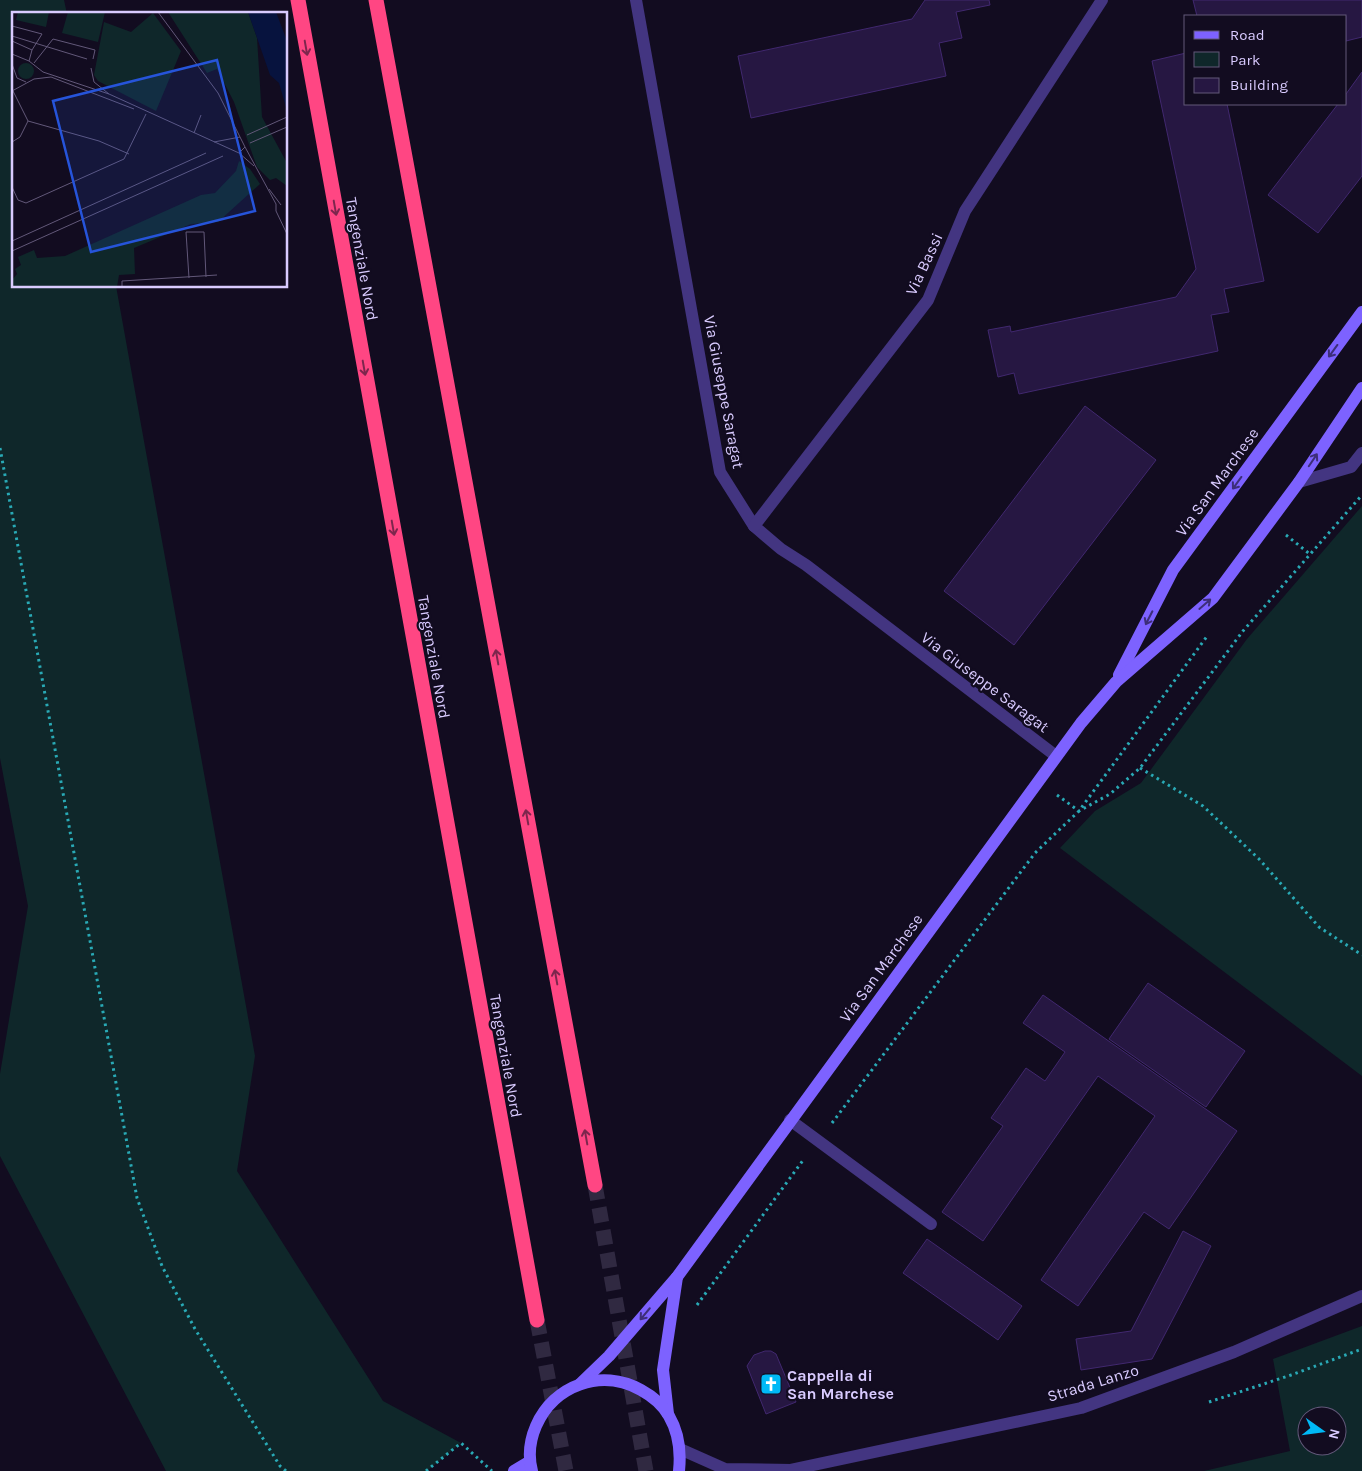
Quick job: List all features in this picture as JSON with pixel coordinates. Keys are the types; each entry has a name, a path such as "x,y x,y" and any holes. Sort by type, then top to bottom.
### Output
{"highway":[{"name":"Tangenziale Nord","path":"298,0 537,1320"},
{"path":"376,0 595,1185"}],"street":[{"name":"Via Giuseppe Saragat","path":"636,0 720,472 754,526 1056,756"},
{"name":"Via Bassi","path":"754,526 928,300 965,212 1102,0"},
{"name":"Via San Marchese","path":"1116,682 1174,570 1362,312"},
{"name":"Via San Marchese","path":"580,1384 609,1356 677,1277 1056,756 1116,682 1213,598 1299,482 1362,388"},
{"path":"1299,482 1351,467 1362,453"},
{"path":"790,1120 931,1224"},
{"name":"Via San Marchese","path":"668,1414 663,1370 677,1277"},
{"name":"Strada Lanzo","path":"680,1449 725,1469 788,1471 1080,1408 1234,1352 1362,1296"},
{"path":"514,1471 531,1466 531,1437 541,1414 558,1396 580,1384 605,1380 630,1384 651,1396 668,1414 676,1431 680,1449 679,1471"}],"path":[{"path":"0,448 137,1198 162,1266 195,1329 280,1466 286,1471"},
{"path":"1079,811 1110,794 1140,768 1243,631 1362,495"},
{"path":"1283,532 1311,555"},
{"path":"1079,811 1214,627"},
{"path":"1140,768 1203,806 1259,859 1318,927 1362,956"},
{"path":"1038,782 1079,811"},
{"path":"1209,1402 1362,1349"},
{"path":"426,1471 460,1443 492,1471"}],"green space":[{"path":"0,0 64,0 67,12 12,12 12,288 116,288 255,1056 237,1171 383,1401 461,1443 427,1471 166,1471 0,1156 0,1074 28,906 0,758"},
{"path":"1362,506 1362,1076 1060,848 1095,811 1141,783 1247,639"},
{"path":"1362,1326 1362,1471 1204,1471 1290,1451 1273,1359"}],"building":[{"path":"925,0 989,0 990,5 956,12 962,38 939,43 946,76 751,118 738,56 912,19"},
{"path":"1193,0 1362,0 1362,37 1347,41 1347,15 1197,15"},
{"path":"1184,53 1184,105 1227,105 1264,281 1224,289 1229,312 1211,315 1218,351 1019,394 1014,373 998,377 988,330 1010,326 1011,332 1176,297 1196,269 1152,61"},
{"path":"1362,72 1362,176 1318,233 1268,195 1337,105 1347,105 1347,93"},
{"path":"1085,406 1156,460 1014,645 944,591"},
{"path":"1148,983 1245,1051 1206,1107 1109,1039"},
{"path":"1043,995 1237,1131 1169,1229 1144,1212 1078,1306 1041,1280 1155,1116 1098,1076 983,1241 942,1212 1003,1126 991,1118 1026,1068 1045,1081 1065,1052 1023,1023"},
{"path":"1183,1231 1211,1246 1152,1359 1081,1370 1076,1339 1131,1331"},
{"path":"927,1239 1022,1306 998,1340 903,1273"},
{"name":"Cappella di San Marchese","path":"771,1351 776,1354 796,1402 766,1414 747,1366 754,1355"}],"tunnel":[{"path":"595,1185 646,1471"},
{"path":"537,1320 566,1471"}],"place":[{"name":"Cappella di San Marchese","path":"771,1384"}]}
